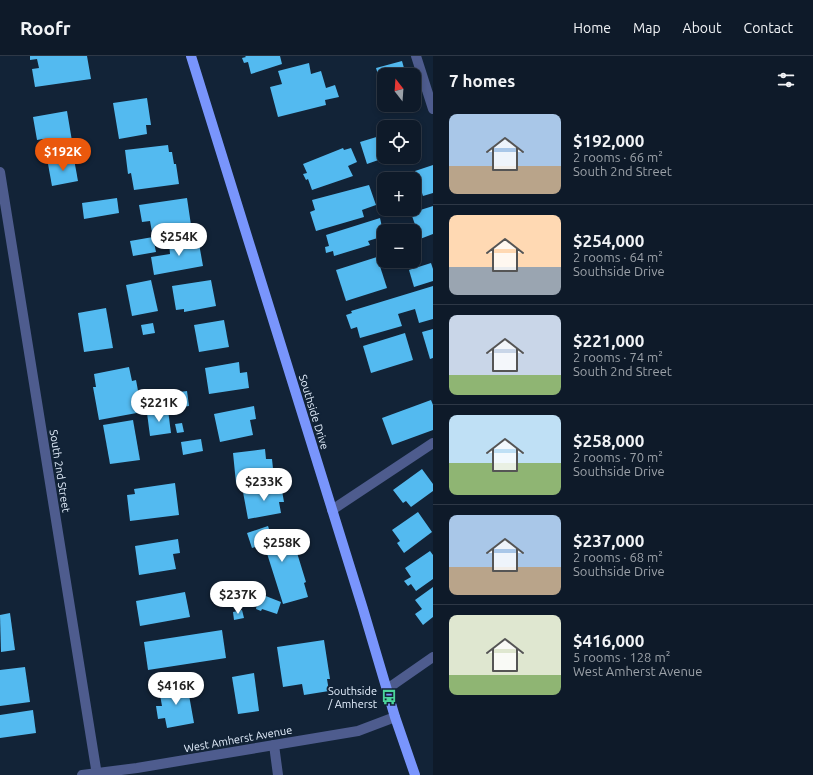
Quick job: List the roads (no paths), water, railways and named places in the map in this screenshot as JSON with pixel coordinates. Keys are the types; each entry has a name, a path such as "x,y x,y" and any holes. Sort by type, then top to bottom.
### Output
{"main road":[{"name":"Southside Drive","path":"191,56 395,717 415,775"}],"street":[{"path":"416,56 433,109"},
{"name":"South 2nd Street","path":"0,172 97,774"},
{"path":"332,510 433,443"},
{"path":"387,689 433,657"},
{"name":"West Amherst Avenue","path":"82,775 137,768 358,731 395,717"},
{"path":"274,745 278,775"}],"place":[{"name":"Southside / Amherst","path":"389,697"}]}
